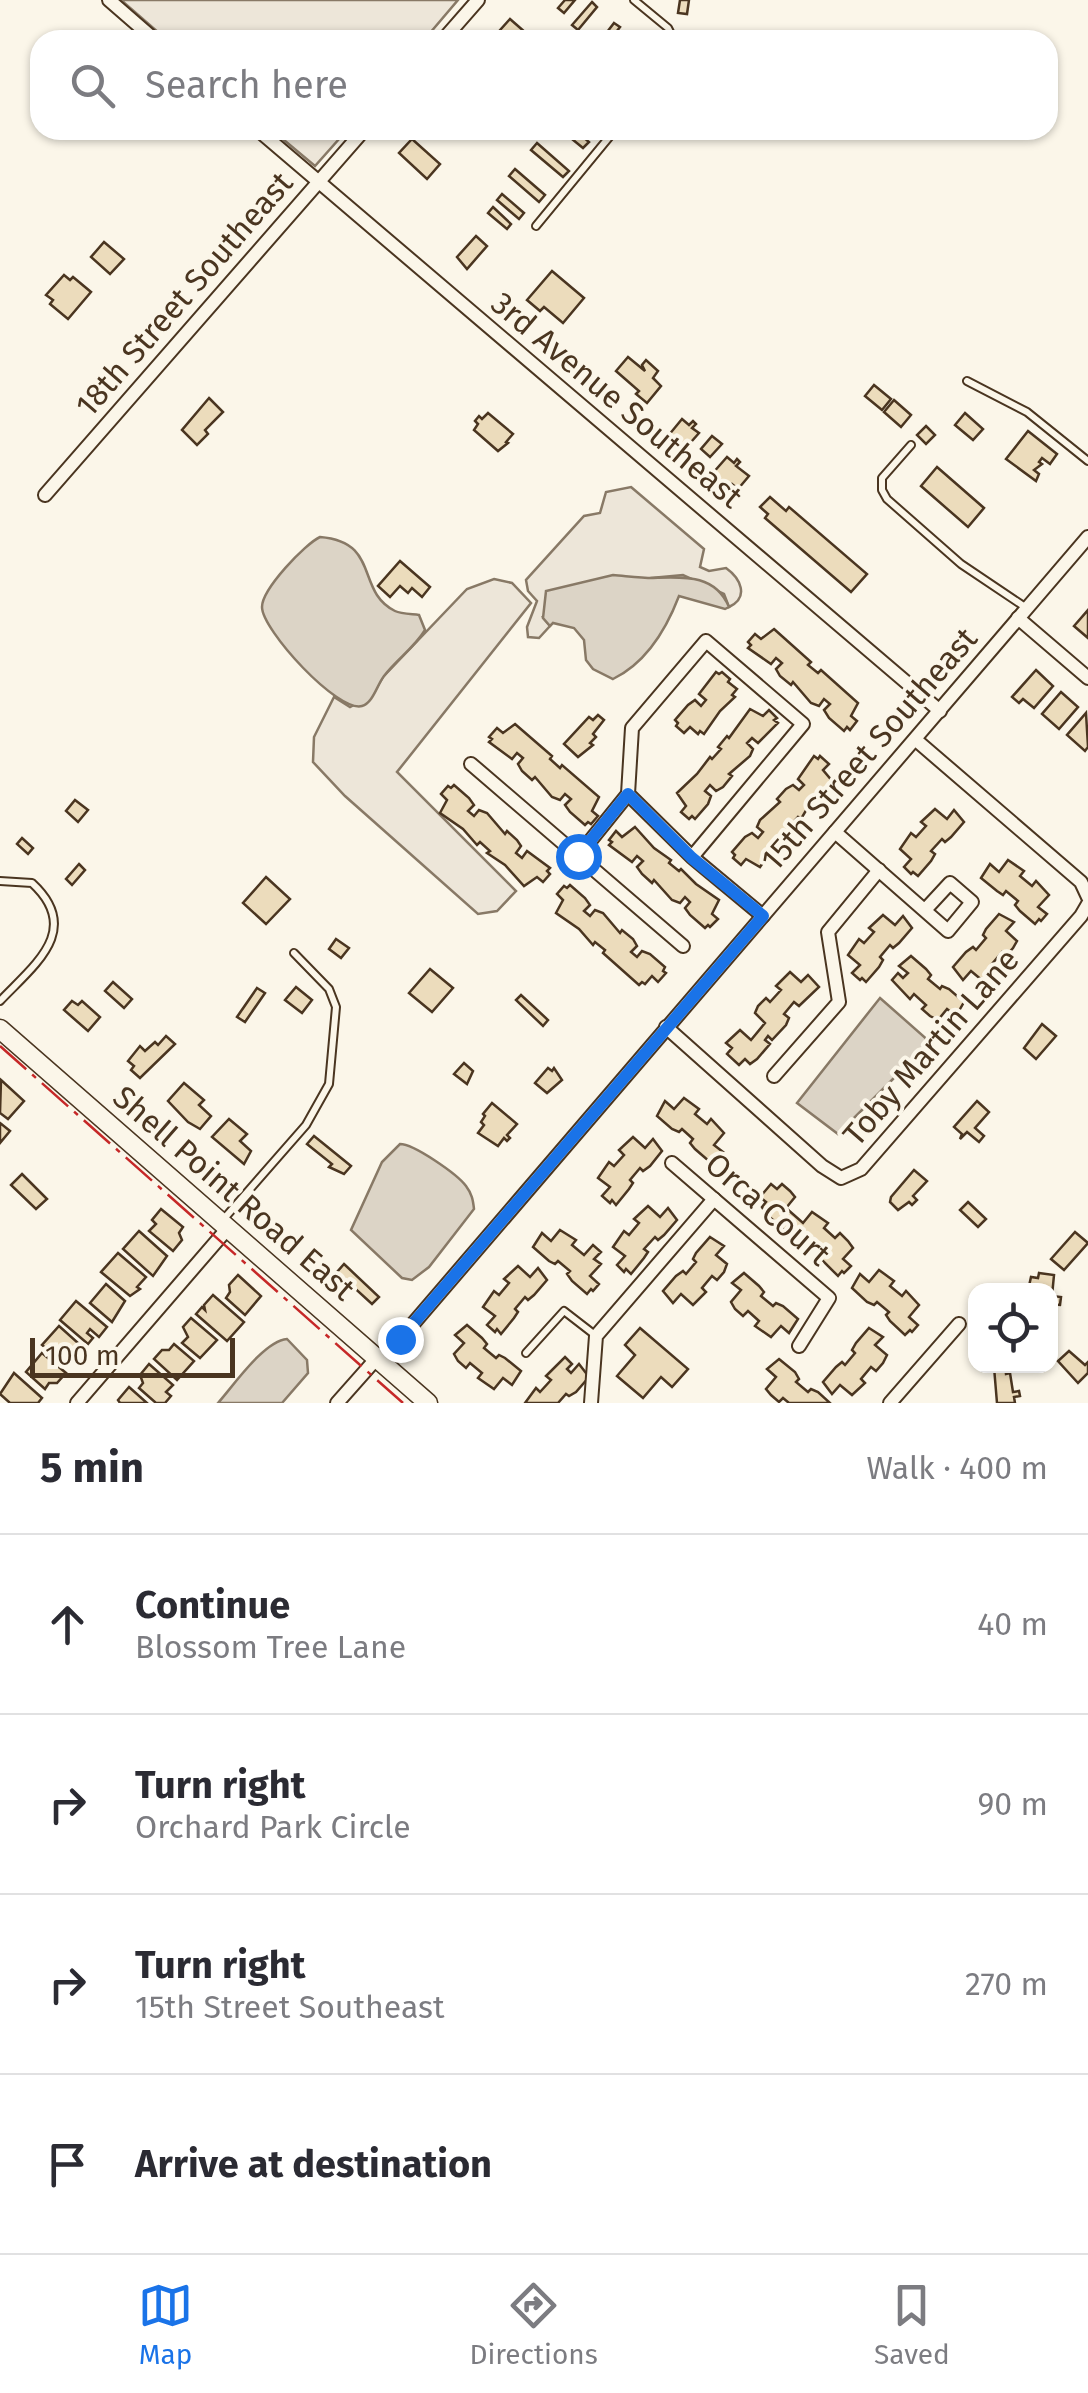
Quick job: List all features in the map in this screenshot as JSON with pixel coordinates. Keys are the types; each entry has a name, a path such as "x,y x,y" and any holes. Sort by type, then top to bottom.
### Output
{"street":[{"path":"109,0 144,30"},
{"path":"452,30 478,0"},
{"name":"3rd Avenue Southeast","path":"270,140 940,711"},
{"name":"18th Street Southeast","path":"46,495 355,140"},
{"name":"15th Street Southeast","path":"337,1403 376,1358 400,1339 1088,537"},
{"path":"1022,613 1088,678"},
{"path":"578,856 628,794 632,728 706,641 803,724 692,858"},
{"name":"Toby Martin Lane","path":"666,1027 822,1166 841,1178 861,1169 1082,916 1088,901 1081,882 916,740"},
{"path":"471,764 683,946"},
{"path":"628,794 692,858 763,916"},
{"path":"835,832 948,930 972,902 950,883 926,910"},
{"path":"774,1076 839,1002 828,932 878,870"},
{"name":"Shell Point Road East","path":"1,1030 428,1403"},
{"name":"Orca Court","path":"672,1163 829,1298 799,1346"},
{"path":"591,1403 596,1336 714,1200"},
{"path":"77,1403 225,1225"},
{"path":"890,1403 960,1324"}],"lane":[{"path":"634,0 669,30"},
{"path":"536,226 607,140"},
{"path":"967,381 1028,412 1088,461"},
{"path":"911,445 882,478 887,499 1022,613"},
{"path":"0,881 32,883 50,906 56,923 50,946 0,1002"},
{"path":"225,1225 306,1125 329,1084 336,1007 329,989 294,952"},
{"path":"526,1353 564,1311 596,1336"}],"shaded area":[{"path":"121,0 458,0 432,30 156,30"},
{"path":"284,140 338,140 315,166"},
{"path":"631,487 704,549 700,567 709,571 726,568 731,572 741,588 739,598 729,607 724,594 683,575 651,578 543,617 550,626 539,638 528,637 527,627 537,601 528,591 526,580 584,516 600,513 606,492"},
{"path":"320,537 352,548 383,602 397,612 419,615 425,630 362,706 336,697 303,668 274,633 262,607 269,589 285,568"},
{"path":"613,575 697,580 716,588 729,607 679,596 654,644 613,679 593,669 586,660 584,640 574,628 553,623 550,626 543,618 546,591"},
{"path":"494,579 512,583 531,603 397,772 516,891 497,911 478,914 345,796 313,762 314,737 334,697 350,707 372,695 383,677 467,589"},
{"path":"880,998 930,1042 838,1134 797,1103"},
{"path":"400,1144 425,1154 461,1181 471,1194 474,1209 429,1267 412,1280 402,1278 351,1230 382,1162"},
{"path":"287,1339 307,1360 308,1373 282,1403 218,1403 259,1355"}],"building":[{"path":"565,0 575,0 564,13 558,8"},
{"path":"680,0 689,0 687,14 678,13"},
{"path":"592,2 597,7 578,30 572,25"},
{"path":"510,19 523,30 500,30"},
{"path":"413,140 440,164 427,179 399,153"},
{"path":"573,140 587,140 583,148"},
{"path":"537,143 569,171 563,177 531,150"},
{"path":"515,169 545,195 539,202 509,176"},
{"path":"502,194 524,213 519,219 497,200"},
{"path":"493,207 511,224 507,229 488,213"},
{"path":"476,236 487,246 467,269 457,257"},
{"path":"104,242 124,259 110,274 91,257"},
{"path":"552,271 584,298 563,323 544,307 540,311 527,300"},
{"path":"64,275 70,280 73,277 91,292 68,319 50,304 53,300 46,295"},
{"path":"628,357 645,371 642,365 646,360 658,371 653,378 661,386 647,403 616,371"},
{"path":"874,385 891,399 882,410 865,396"},
{"path":"209,398 223,412 197,445 182,430"},
{"path":"894,400 911,415 901,427 884,412"},
{"path":"488,413 513,434 498,451 474,430 479,416 482,419"},
{"path":"965,413 983,429 973,440 955,425"},
{"path":"682,419 689,425 693,421 696,424 692,428 699,433 684,450 668,436"},
{"path":"926,426 935,435 926,444 917,435"},
{"path":"1028,431 1057,454 1050,464 1042,458 1042,464 1034,470 1039,474 1036,481 1006,459"},
{"path":"712,436 722,444 710,457 701,449"},
{"path":"727,457 734,463 737,459 740,462 736,466 749,476 738,489 732,484 729,488 712,474"},
{"path":"937,467 984,508 968,527 921,486"},
{"path":"770,497 786,511 789,507 867,574 851,592 765,518 768,514 760,507"},
{"path":"400,561 430,587 422,597 412,588 408,593 400,586 390,597 378,586"},
{"path":"1088,610 1088,638 1074,626"},
{"path":"774,629 811,662 808,665 818,673 821,670 858,703 851,716 857,721 850,730 847,727 844,731 829,718 824,710 830,704 824,699 819,706 811,703 793,682 791,685 780,676 776,669 782,663 776,658 771,664 748,648 755,634 761,639"},
{"path":"1036,670 1053,686 1034,708 1023,699 1019,703 1012,697"},
{"path":"716,672 730,679 728,682 737,689 732,695 735,697 704,734 690,727 684,733 675,720 695,700 701,706 706,700 699,694"},
{"path":"1061,692 1078,707 1059,729 1042,714"},
{"path":"750,709 763,716 769,710 778,723 758,743 752,738 747,743 753,749 750,756 729,774 732,776 723,787 716,791 710,785 705,791 711,796 708,804 695,819 689,819 681,812 686,806 677,793 721,749 718,747"},
{"path":"1086,713 1088,747 1085,751 1067,735"},
{"path":"598,715 604,720 593,734 593,745 578,757 564,744 589,717 593,720"},
{"path":"515,724 560,768 562,765 599,797 592,811 598,816 591,824 585,825 570,812 565,805 571,799 565,794 560,800 552,797 535,777 532,780 522,771 518,764 523,758 517,753 512,759 489,742 497,728 503,733"},
{"path":"814,756 829,764 823,770 833,782 789,827 792,829 760,867 746,859 741,865 732,852 752,833 758,838 763,832 757,827 760,820 780,802 777,799 786,789 793,785 799,790 804,785 798,779"},
{"path":"454,785 474,805 468,811 474,816 479,810 487,813 505,834 507,831 517,840 521,846 516,853 522,858 527,851 550,868 543,882 537,877 524,886 480,842 477,845 440,813 447,800 441,794"},
{"path":"75,800 88,810 78,822 66,811"},
{"path":"935,809 947,819 954,810 964,822 931,851 935,854 918,876 911,874 904,867 911,859 900,849 911,833 916,837 926,826 921,822"},
{"path":"635,827 671,860 669,863 719,900 712,914 718,919 710,927 705,928 690,915 685,908 690,902 685,897 680,903 672,900 654,880 652,883 642,874 637,867 643,861 637,856 632,862 609,845 616,831 622,837"},
{"path":"22,838 33,848 28,854 17,844"},
{"path":"1008,860 1024,871 1020,876 1032,886 1036,881 1049,895 1038,907 1047,914 1035,924 1015,905 1018,901 981,878 990,864 999,872"},
{"path":"79,864 85,870 72,885 66,879"},
{"path":"266,877 290,899 266,924 243,903"},
{"path":"570,885 590,905 584,911 590,916 595,910 603,913 620,933 622,930 633,939 637,946 631,952 637,957 642,951 650,954 665,967 666,973 658,982 652,976 639,985 603,953 605,950 595,942 593,945 556,913 563,900 557,894"},
{"path":"999,914 1014,922 1006,931 1017,941 1006,956 1002,952 992,964 996,968 983,981 971,971 963,980 953,967 966,952 973,947 976,950"},
{"path":"883,915 895,925 903,916 912,928 893,948 890,945 866,982 852,973 860,965 848,955 859,939 864,943 874,932 869,928"},
{"path":"336,939 349,948 341,958 329,949"},
{"path":"911,956 931,975 928,979 964,1002 956,1016 947,1009 938,1020 930,1016 922,1009 926,1005 914,994 910,999 892,980 898,973 903,978 908,973 899,966"},
{"path":"430,969 453,988 432,1012 409,993"},
{"path":"790,972 801,982 808,975 819,987 799,1006 794,1002 784,1014 789,1018 786,1025 772,1040 768,1036 765,1040 770,1044 757,1059 750,1064 745,1059 739,1065 727,1054 732,1048 726,1043 740,1030 751,1040 765,1023 755,1013 758,1006 766,998 770,1002 781,990 776,986"},
{"path":"113,982 132,999 124,1008 105,991"},
{"path":"296,987 312,1000 302,1013 285,1000"},
{"path":"257,988 265,993 245,1022 237,1017"},
{"path":"521,995 548,1020 543,1026 516,1000"},
{"path":"72,1001 78,1005 82,1001 100,1017 88,1031 64,1010"},
{"path":"1042,1024 1056,1036 1036,1059 1024,1048"},
{"path":"166,1036 175,1044 140,1078 128,1061 140,1046 145,1051"},
{"path":"464,1063 473,1071 467,1084 454,1074"},
{"path":"548,1068 554,1068 562,1080 547,1093 535,1083"},
{"path":"1,1080 24,1101 8,1119 0,1113"},
{"path":"184,1083 204,1100 199,1105 211,1116 200,1129 168,1101"},
{"path":"684,1098 699,1109 695,1114 707,1124 711,1119 724,1133 714,1145 723,1152 717,1159 714,1157 710,1162 695,1149 690,1143 693,1139 682,1129 672,1129 657,1116 665,1101 674,1109"},
{"path":"977,1101 989,1112 975,1128 984,1136 979,1142 967,1132 960,1139 962,1134 954,1127"},
{"path":"492,1103 517,1124 507,1135 510,1138 504,1138 498,1146 478,1133 484,1125 483,1114"},
{"path":"229,1119 247,1134 240,1141 251,1151 244,1164 212,1137"},
{"path":"0,1123 10,1131 0,1143"},
{"path":"314,1136 351,1166 344,1174 329,1167 332,1164 307,1144"},
{"path":"633,1137 645,1148 653,1139 662,1151 650,1166 643,1171 640,1168 616,1205 602,1196 610,1187 598,1178 609,1162 614,1166 624,1155 619,1150"},
{"path":"914,1170 927,1181 913,1196 917,1200 912,1205 909,1202 898,1210 890,1202 891,1197"},
{"path":"22,1174 47,1199 36,1209 11,1185"},
{"path":"771,1184 777,1189 782,1184 795,1197 786,1208 803,1223 812,1212 828,1223 824,1228 835,1238 840,1233 848,1241 853,1248 843,1259 851,1266 844,1273 838,1276 818,1256 823,1251 811,1241 806,1246 800,1243 766,1214 762,1207 766,1202 760,1197"},
{"path":"968,1202 986,1219 978,1227 960,1210"},
{"path":"648,1206 660,1217 668,1208 677,1220 644,1249 648,1252 631,1274 626,1269 624,1272 617,1265 625,1256 613,1247 624,1231 629,1235 639,1223 634,1219"},
{"path":"161,1209 183,1227 179,1233 182,1240 173,1251 149,1231"},
{"path":"560,1230 576,1240 572,1245 584,1255 593,1245 601,1252 594,1259 601,1264 590,1276 599,1284 587,1294 572,1281 567,1274 570,1271 558,1261 549,1261 533,1247 542,1233 551,1241"},
{"path":"139,1231 167,1256 153,1276 123,1249"},
{"path":"1075,1232 1088,1243 1064,1270 1051,1259"},
{"path":"710,1237 724,1246 716,1255 727,1264 724,1272 717,1280 712,1276 702,1288 706,1292 693,1305 681,1294 673,1303 663,1291 676,1276 683,1271 686,1274 696,1262 696,1253"},
{"path":"118,1253 146,1277 137,1287 140,1289 130,1296 101,1272"},
{"path":"344,1264 379,1297 372,1304 337,1272"},
{"path":"518,1266 530,1277 538,1268 547,1280 528,1300 525,1297 501,1334 487,1325 495,1316 483,1307 494,1291 499,1295 509,1283 504,1279"},
{"path":"879,1270 894,1281 890,1286 902,1296 906,1291 919,1305 909,1317 918,1325 912,1332 905,1335 890,1321 886,1315 889,1312 877,1302 867,1302 852,1288 860,1274 869,1282"},
{"path":"744,1273 764,1292 761,1296 773,1306 783,1306 798,1319 789,1333 781,1326 771,1337 755,1326 759,1321 748,1311 743,1316 735,1309 731,1302 741,1290 732,1283"},
{"path":"1039,1273 1054,1275 1053,1283 1030,1283 1031,1277 1038,1278"},
{"path":"238,1275 261,1296 245,1315 226,1298 229,1285"},
{"path":"106,1284 125,1301 112,1322 90,1303"},
{"path":"213,1295 244,1322 227,1341 196,1314 202,1307 205,1310 204,1305"},
{"path":"76,1301 107,1327 99,1337 90,1329 87,1333 93,1338 88,1344 60,1320"},
{"path":"191,1318 217,1340 200,1358 182,1343 188,1337 183,1327"},
{"path":"467,1325 487,1344 484,1348 521,1371 512,1385 503,1378 494,1389 478,1378 482,1373 470,1363 466,1368 458,1361 454,1354 464,1343 455,1335"},
{"path":"59,1326 87,1351 79,1360 69,1357 64,1364 42,1345"},
{"path":"640,1328 688,1369 672,1387 661,1377 643,1398 617,1376 635,1355 625,1345"},
{"path":"869,1328 883,1337 875,1345 887,1355 883,1363 876,1371 871,1367 861,1379 865,1383 852,1395 840,1385 832,1394 823,1382 842,1362 845,1365"},
{"path":"174,1344 194,1361 177,1380 154,1359"},
{"path":"1069,1351 1085,1365 1088,1362 1088,1373 1078,1383 1058,1361"},
{"path":"42,1353 66,1373 45,1389 26,1372"},
{"path":"565,1357 572,1364 567,1369 571,1373 579,1364 589,1377 576,1392 566,1394 558,1403 525,1403 536,1388 540,1392 551,1380 546,1376"},
{"path":"779,1359 795,1372 799,1379 796,1382 808,1392 818,1392 830,1403 789,1403 783,1398 779,1402 766,1389 776,1377 767,1369"},
{"path":"149,1364 173,1385 166,1392 171,1396 165,1403 156,1403 139,1388 143,1383 140,1375"},
{"path":"14,1373 42,1398 38,1403 10,1403 0,1394"},
{"path":"994,1373 1010,1373 1013,1392 1019,1391 1020,1396 1014,1397 1015,1403 997,1403"},
{"path":"129,1387 147,1403 120,1403 118,1400"}],"power":[{"path":"0,1046 403,1403"}],"route":[{"path":"400,1339 763,916 692,858 628,794 578,856"}]}
